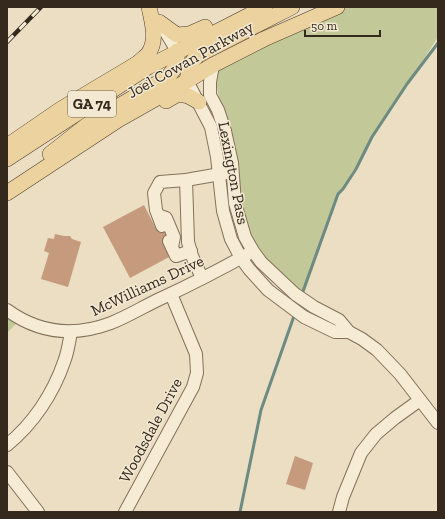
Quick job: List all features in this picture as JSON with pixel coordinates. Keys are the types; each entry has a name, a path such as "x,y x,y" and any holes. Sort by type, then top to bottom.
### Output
{"main road":[{"path":"7,146 61,109 138,63 148,54 154,40 150,7"},
{"path":"159,22 177,35 189,34 246,7"},
{"name":"Joel Cowan Parkway","path":"7,159 148,67 265,7"},
{"path":"187,81 192,61 198,55 292,7"},
{"name":"Joel Cowan Parkway","path":"7,193 118,120 213,65 264,39 337,7"},
{"path":"30,178 51,153 86,125 168,77 177,65 178,51"},
{"path":"97,134 117,130 178,94 188,96 199,102"}],"street":[{"path":"150,7 178,51"},
{"name":"Lexington Pass","path":"213,65 210,82 210,94 218,110 225,131 232,163 235,203 245,237 253,251 261,262 294,294 314,307 339,320 349,332 377,350 400,374 438,423"},
{"name":"Lexington Pass","path":"187,81 211,127 217,157 223,211 231,239 241,258 268,290 304,317 335,332 349,332"},
{"path":"191,251 176,256 170,242 174,237 166,218 160,220 156,210 154,193 160,182 233,173"},
{"path":"186,180 188,242 192,256 202,278"},
{"name":"McWilliams Drive","path":"7,310 34,326 51,330 71,332 90,330 112,322 171,294 253,251"},
{"name":"Woodsdale Drive","path":"125,512 193,387 198,373 196,354 171,294"},
{"path":"7,445 38,413 54,385 64,362 71,332"},
{"path":"338,512 361,453 376,434 420,400"},
{"path":"7,472 38,512"}],"green space":[{"path":"337,7 438,7 438,37 366,148 336,201 302,300 261,262 235,203 225,131 213,65"},
{"path":"7,311 18,322 7,333"}],"building":[{"path":"144,205 156,229 164,225 170,236 163,241 171,256 130,278 103,227"},
{"path":"55,234 70,236 72,239 81,242 68,287 41,279 49,253 44,251 48,238 54,239"},
{"path":"295,456 313,463 305,490 286,484"}],"waterway":[{"path":"302,294 338,194 356,169 372,137 407,84 438,43"},
{"path":"240,512 261,410 294,316"}],"railway":[{"path":"7,42 41,7"}]}
